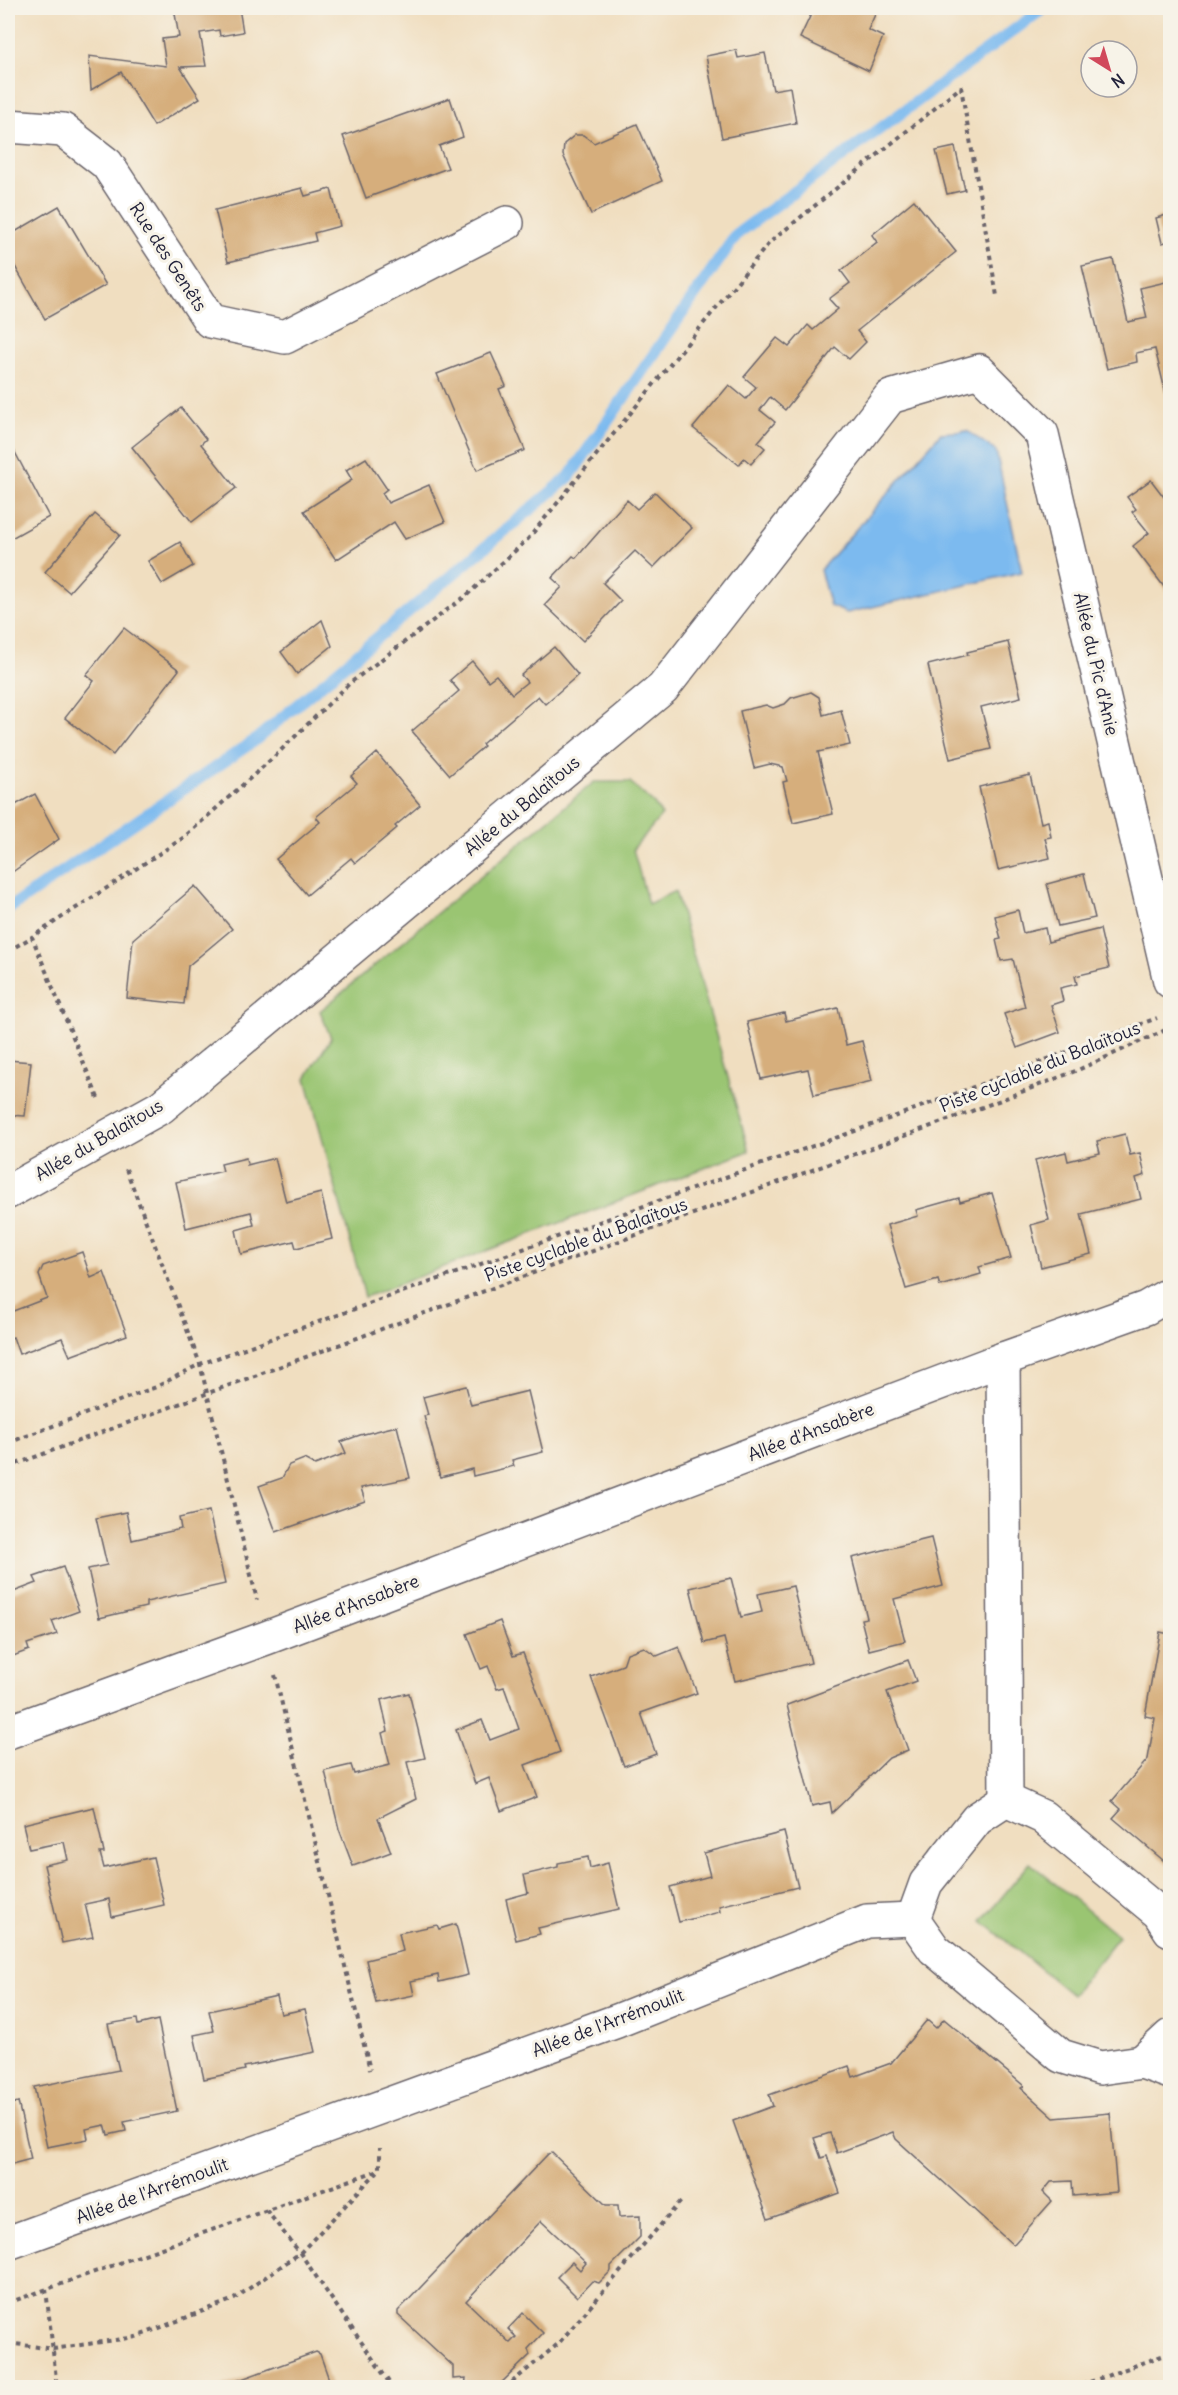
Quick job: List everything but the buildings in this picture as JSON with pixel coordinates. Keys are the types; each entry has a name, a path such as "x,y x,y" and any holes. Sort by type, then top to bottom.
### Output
{"street":[{"name":"Rue des Genêts","path":"8,126 63,130 106,164 210,321 285,337 507,223"},
{"name":"Allée du Pic d'Anie","path":"979,371 1042,434 1170,981"},
{"name":"Allée du Balaïtous","path":"8,1192 161,1107 663,688 890,397 979,371"},
{"path":"1006,1800 1003,1359 1146,1308 1170,1294"},
{"name":"Allée d'Ansabère","path":"8,1732 266,1638 1003,1359"},
{"path":"1006,1800 977,1819 926,1883 913,1919 934,1949 1061,2056 1100,2068 1156,2067 1170,2036"},
{"path":"1006,1800 1043,1817 1159,1913 1170,1930"},
{"name":"Allée de l'Arrémoulit","path":"8,2243 617,2021 867,1921 913,1919"}],"path":[{"path":"8,951 183,838 274,757 350,683 466,595 528,539 769,243 961,87 997,296"},
{"path":"32,937 112,1134"},
{"path":"8,1443 156,1387 200,1364 883,1121 1160,1017"},
{"name":"Piste cyclable du Balaïtous","path":"8,1467 980,1108 1078,1070 1170,1028"},
{"path":"8,2303 380,2169 300,2253 234,2299 136,2337 53,2349 8,2343"},
{"path":"505,2388 558,2344 682,2200"},
{"path":"266,2210 300,2253 393,2388"},
{"path":"46,2289 57,2388"},
{"path":"1073,2388 1170,2353"}],"green space":[{"path":"594,782 630,782 654,804 662,815 633,849 648,904 675,891 749,1151 365,1297 306,1078 331,1038 320,1011"},
{"path":"1030,1863 1119,1936 1072,1995 982,1921"}],"water":[{"path":"967,431 996,451 1022,572 847,613 830,606 820,570 941,433"}],"waterway":[{"path":"8,909 254,741 569,477 737,234 1044,8"}]}
